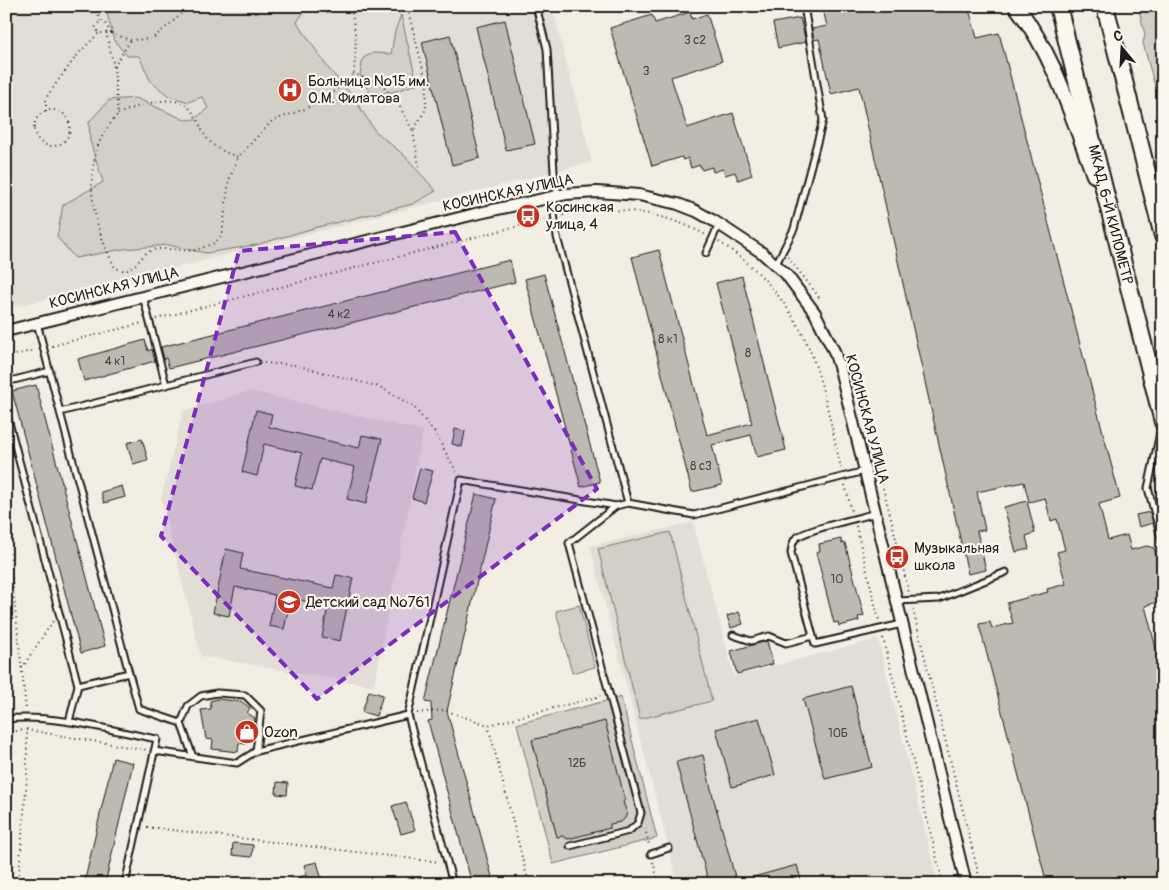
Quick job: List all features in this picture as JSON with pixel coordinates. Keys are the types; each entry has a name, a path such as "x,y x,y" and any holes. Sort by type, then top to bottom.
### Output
{"highway":[{"name":"МКАД, 6-Й КИЛОМЕТР","path":"1058,6 1163,421"},
{"path":"1105,6 1163,236"}],"main road":[{"path":"1016,6 1037,35 1055,71 1113,224"}],"street":[{"name":"КОСИНСКАЯ УЛИЦА","path":"6,330 555,196 597,192 639,195 678,204 696,211 719,224 776,264 804,297 830,342 841,373 966,884"}],"lane":[{"path":"536,6 547,49 557,237 628,503"},
{"path":"776,264 794,230 823,120 804,6"},
{"path":"706,254 719,224"},
{"path":"143,296 166,385"},
{"path":"37,323 138,709 181,723"},
{"path":"60,412 256,362"},
{"path":"6,382 50,371"},
{"path":"6,411 78,685 69,722"},
{"path":"1163,421 1148,488 1163,545"},
{"path":"453,884 408,715 460,480 616,506 628,503 694,515 865,471"},
{"path":"570,846 629,831 638,823 641,813 569,543 616,506"},
{"path":"876,513 807,532 796,538 792,544 791,552 815,644 902,623"},
{"path":"897,601 939,599 1006,572"},
{"path":"733,635 751,641 769,636 786,643 813,636"},
{"path":"78,685 129,673"},
{"path":"193,757 181,723 188,706 201,696 217,693 245,695 262,711 256,751"},
{"path":"154,751 237,763 256,751 408,715"},
{"path":"6,719 26,717 69,722 156,739 125,884"},
{"path":"651,854 669,848"}],"path":[{"path":"96,6 100,21"},
{"path":"46,111 46,98 78,53 99,33 111,33 130,40 152,39 188,6"},
{"path":"238,157 222,152 206,138 198,121 187,106 170,100 154,102 118,114 105,130 98,146 92,172 94,214 103,243 115,268 126,271 135,265 147,252 157,249 192,251 214,243 222,235 229,180 238,157 272,121 328,98 354,74 356,40 352,13 346,6"},
{"path":"352,13 357,6"},
{"path":"407,6 427,85 426,109 413,131"},
{"path":"100,21 104,21 111,33"},
{"path":"99,33 95,28 100,21"},
{"path":"106,32 114,66 118,114"},
{"path":"114,66 130,40"},
{"path":"354,74 379,83 395,98 413,131 420,166"},
{"path":"46,111 59,111 68,120 70,132 61,143 47,145 40,141 36,135 34,128 36,121 40,114 46,111"},
{"path":"256,362 295,365 380,386 414,406 435,433 460,480"},
{"path":"6,523 27,730 27,778 18,884"},
{"path":"22,668 59,612"},
{"path":"408,715 444,710 488,725 609,694"},
{"path":"488,725 529,884"},
{"path":"6,732 27,730 154,751"},
{"path":"138,826 447,863"}],"highlighted area":[{"path":"455,232 597,489 317,699 161,536 239,251"}],"shaded area":[{"name":"Больница №15 им. О.М. Филатова","path":"6,6 552,6 592,162 131,279 9,308 6,300"},
{"path":"108,6 308,6 297,22 328,68 352,95 375,131 405,156 436,191 413,204 314,228 256,245 206,253 168,245 124,249 75,258 57,237 63,205 103,182 90,141 89,122 109,100 136,98 185,120 195,119 208,108 202,97 188,102 169,96 151,82 139,56 127,56 114,40 107,13"},
{"path":"1138,6 1163,6 1163,116 1143,43 1145,35"},
{"path":"401,15 417,84 393,92 370,94 360,75 363,58 373,53 391,54 395,31"},
{"path":"250,391 423,431 374,686 201,656 161,499 183,411"},
{"path":"693,522 734,676 878,639 938,884 678,884 590,546"},
{"path":"670,532 712,701 640,719 598,549"},
{"path":"579,605 595,667 572,673 556,611"},
{"path":"621,697 657,838 553,864 517,724"}],"building":[{"path":"822,6 968,6 977,38 999,33 1120,498 1099,504 1108,540 1127,535 1131,550 1147,546 1154,548 1163,583 1163,600 1145,606 1163,675 1163,884 1047,884 979,624 990,622 992,628 1013,623 1007,603 1048,592 1047,589 1066,584 1057,552 1065,550 1057,519 1051,521 1045,498 1029,502 1024,482 977,492 985,530 977,531 986,570 968,574 859,87 831,94 819,39 814,40 812,29 827,26"},
{"path":"690,12 692,19 707,14 722,61 671,77 687,128 733,113 752,175 738,180 735,172 725,175 723,169 713,172 712,167 702,170 700,165 691,168 688,158 683,160 682,157 652,166 610,28 652,15 655,23"},
{"path":"800,18 806,42 778,48 773,23"},
{"path":"505,20 535,144 506,150 476,27"},
{"path":"450,35 480,158 452,165 422,42"},
{"path":"659,250 707,435 752,423 716,283 742,276 786,450 757,457 751,435 712,445 722,485 692,492 632,257"},
{"path":"510,260 515,282 169,368 166,358 164,359 161,347"},
{"path":"544,274 600,482 581,487 525,279"},
{"path":"145,340 148,351 152,349 155,361 84,381 78,359"},
{"path":"36,385 105,646 81,653 12,391"},
{"path":"256,410 272,414 269,427 359,448 362,435 382,439 366,504 347,499 355,467 320,459 312,490 295,486 302,453 264,444 257,476 242,472"},
{"path":"455,429 465,431 462,447 452,444"},
{"path":"142,439 148,460 133,464 127,443"},
{"path":"420,468 433,471 424,502 412,498"},
{"path":"122,486 125,497 104,503 101,492"},
{"path":"476,494 496,499 447,711 494,884 472,884 428,721 432,720 431,703 425,702"},
{"path":"1027,501 1035,533 1026,536 1029,549 1016,552 1004,507"},
{"path":"1150,512 1153,523 1139,527 1136,515"},
{"path":"841,539 842,544 845,543 864,616 858,617 859,621 839,626 838,622 834,623 816,552 820,551 819,544"},
{"path":"226,549 243,553 240,569 333,588 336,575 353,578 340,641 322,637 328,606 291,598 284,629 269,626 275,595 235,587 229,616 213,613"},
{"path":"739,612 743,624 731,628 727,616"},
{"path":"767,641 773,664 737,674 731,651"},
{"path":"851,686 872,767 825,779 803,699"},
{"path":"369,691 383,695 376,716 362,712"},
{"path":"218,699 242,702 250,708 247,713 255,718 246,744 239,743 238,752 212,749 213,740 206,739 201,710 211,709 210,701"},
{"path":"759,718 775,775 732,787 716,729"},
{"path":"605,721 625,800 623,802 627,813 625,818 621,822 610,824 610,828 568,839 562,836 557,837 532,740"},
{"path":"703,755 737,884 709,884 676,762"},
{"path":"113,758 133,763 105,884 84,884"},
{"path":"277,782 288,783 287,795 276,794"},
{"path":"406,802 415,830 401,834 392,806"},
{"path":"233,843 253,845 252,857 232,855"},
{"path":"317,862 323,884 284,884 283,881 307,875 304,865"},
{"path":"797,865 802,884 739,884 739,881"}],"place":[{"name":"Больница №15 им. О.М. Филатова","path":"290,90"},
{"name":"Косинская улица, 4","path":"528,216"},
{"name":"Музыкальная школа","path":"897,557"},
{"name":"Детский сад №761","path":"289,602"},
{"name":"Ozon","path":"247,732"}]}
